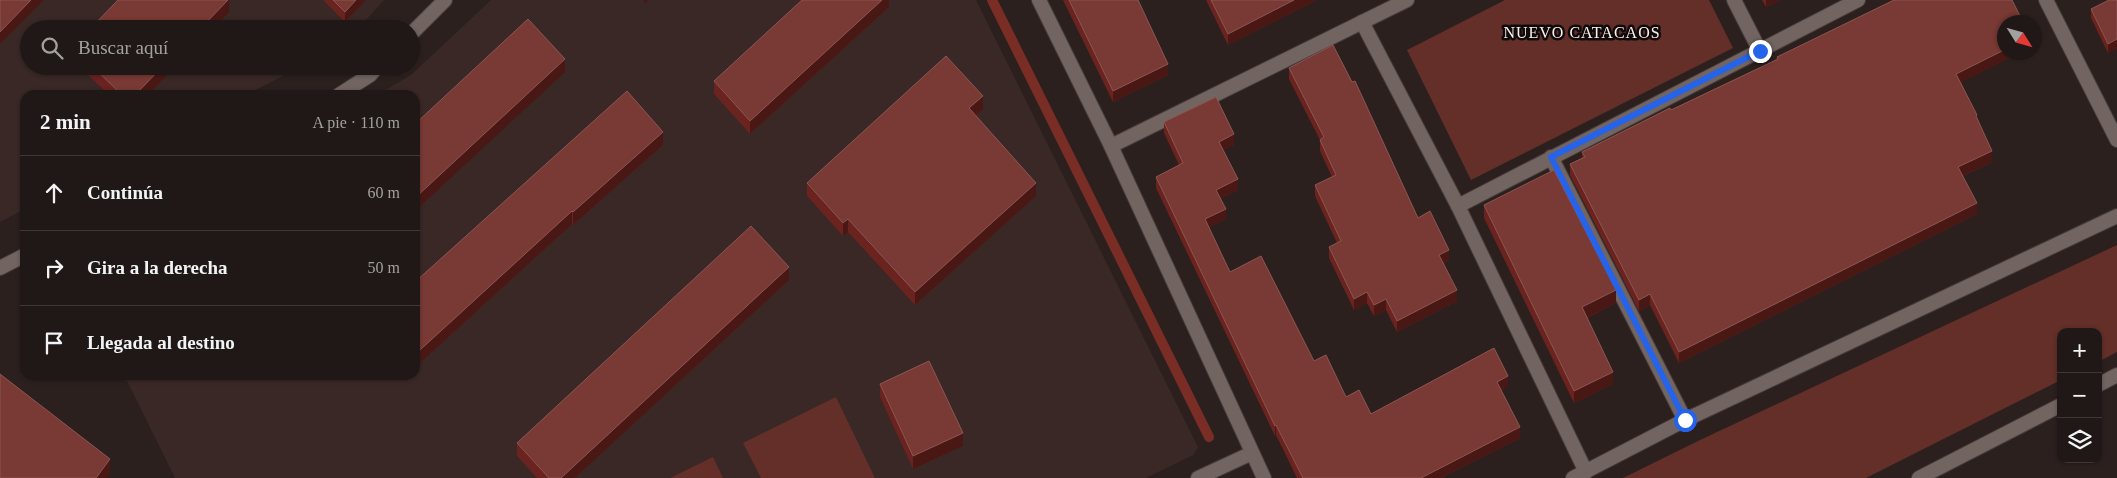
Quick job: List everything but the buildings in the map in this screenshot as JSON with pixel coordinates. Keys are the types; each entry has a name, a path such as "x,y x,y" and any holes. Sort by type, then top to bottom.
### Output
{"street":[{"path":"420,25 445,0"},
{"path":"1039,0 1111,146 1264,478"},
{"path":"1111,146 1407,0"},
{"path":"1734,0 1760,51"},
{"path":"1458,206 1858,0"},
{"path":"2046,0 2117,140"},
{"path":"1362,22 1458,206 1586,472"},
{"path":"347,90 369,75"},
{"path":"1551,157 1685,420"},
{"path":"1573,478 1685,420 2117,216"},
{"path":"0,268 20,258"},
{"path":"2102,383 2117,375"},
{"path":"1919,478 2057,406"},
{"path":"1198,478 1252,453"}],"shaded area":[{"path":"0,0 384,0 366,20 20,20 20,75 285,75 256,90 20,90 20,212 0,222"},
{"path":"491,0 976,0 1198,447 1193,455 1146,478 175,478 126,380 420,380 420,90 386,90 411,75 420,75 420,67"},
{"path":"1505,0 1709,0 1733,48 1471,180 1407,50"},
{"path":"2117,245 2117,352 2102,360 2102,328 2057,328 2057,382 1866,478 1623,478 1700,440"},
{"path":"836,397 875,478 761,478 743,443"},
{"path":"713,457 723,478 670,478"}],"waterway":[{"path":"992,0 1209,437"}],"district":[{"name":"NUEVO CATACAOS","path":"1582,32"}],"route":[{"path":"1685,420 1551,157 1760,51"}]}
